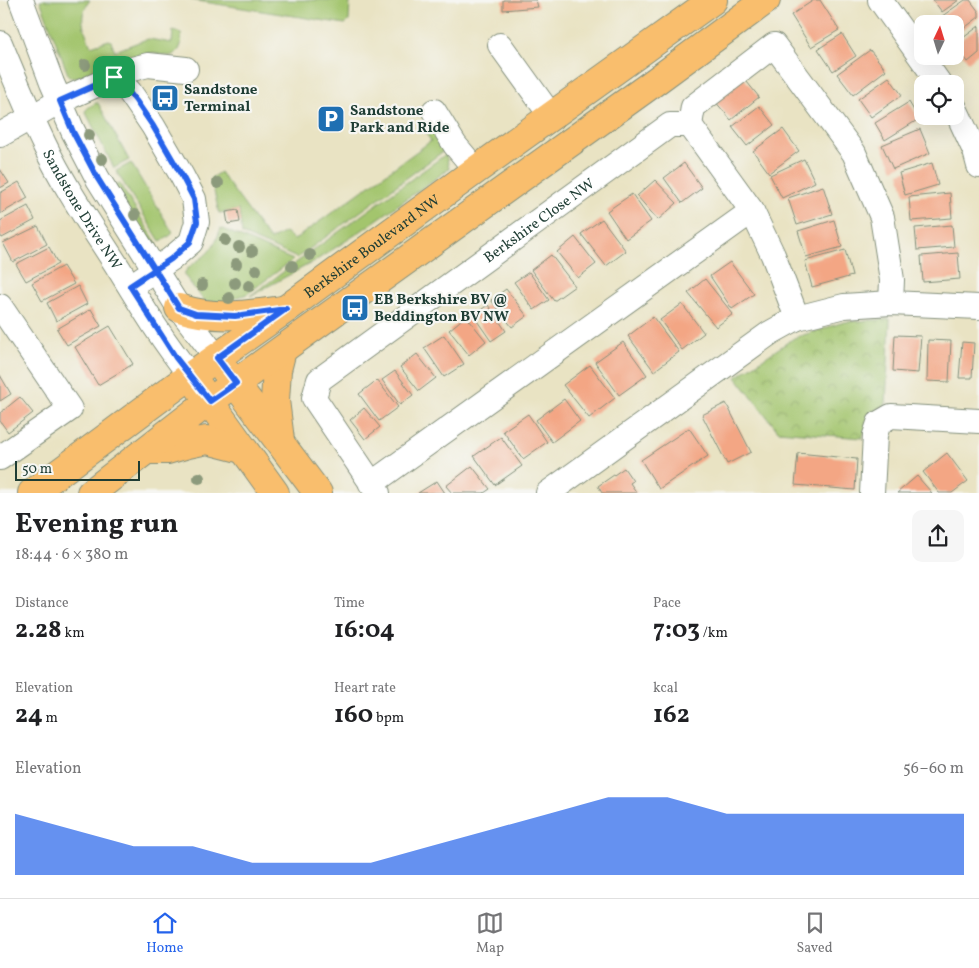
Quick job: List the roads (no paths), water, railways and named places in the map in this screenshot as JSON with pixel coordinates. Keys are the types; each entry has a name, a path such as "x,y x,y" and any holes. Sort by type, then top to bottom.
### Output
{"main road":[{"name":"Berkshire Boulevard NW","path":"226,370 282,350 766,0"},
{"name":"Berkshire Boulevard NW","path":"91,493 194,412 201,390 226,370 286,309 552,116 701,3"},
{"path":"179,308 196,314 235,316 286,309"},
{"path":"280,442 275,400 282,350"},
{"path":"226,370 318,493"},
{"name":"Berkshire Boulevard NW","path":"32,493 168,392 201,390"},
{"path":"201,390 275,493"},
{"path":"148,450 167,450 207,440 242,449"}],"street":[{"name":"Sandstone Drive NW","path":"21,0 73,132 98,179 179,308 226,370"},
{"path":"880,0 934,75"},
{"path":"701,3 718,35"},
{"name":"Sandstone Drive NW","path":"0,43 44,145 70,191 176,358 201,390"},
{"path":"500,45 552,116"},
{"path":"797,318 773,255 752,211 690,124 693,107 774,45 854,153 882,218 892,280 891,303"},
{"path":"0,135 60,101 132,69 148,65 186,69"},
{"path":"114,77 128,91 153,126 182,176 194,199 197,222 190,242 171,259 130,286"},
{"path":"434,111 455,145 476,170"},
{"name":"Berkshire Close NW","path":"375,488 314,398 319,380 670,125 690,124"},
{"path":"963,125 979,166"},
{"path":"375,488 752,211"},
{"path":"548,493 770,333 797,318 844,306 891,303 979,307"},
{"path":"0,306 70,410 0,458"},
{"path":"872,493 875,435 879,423 891,416 979,421"}],"place":[{"name":"Sandstone Terminal","path":"165,98"},
{"name":"Sandstone Park and Ride","path":"331,119"},
{"name":"EB Berkshire BV @ Beddington BV NW","path":"355,308"}]}
